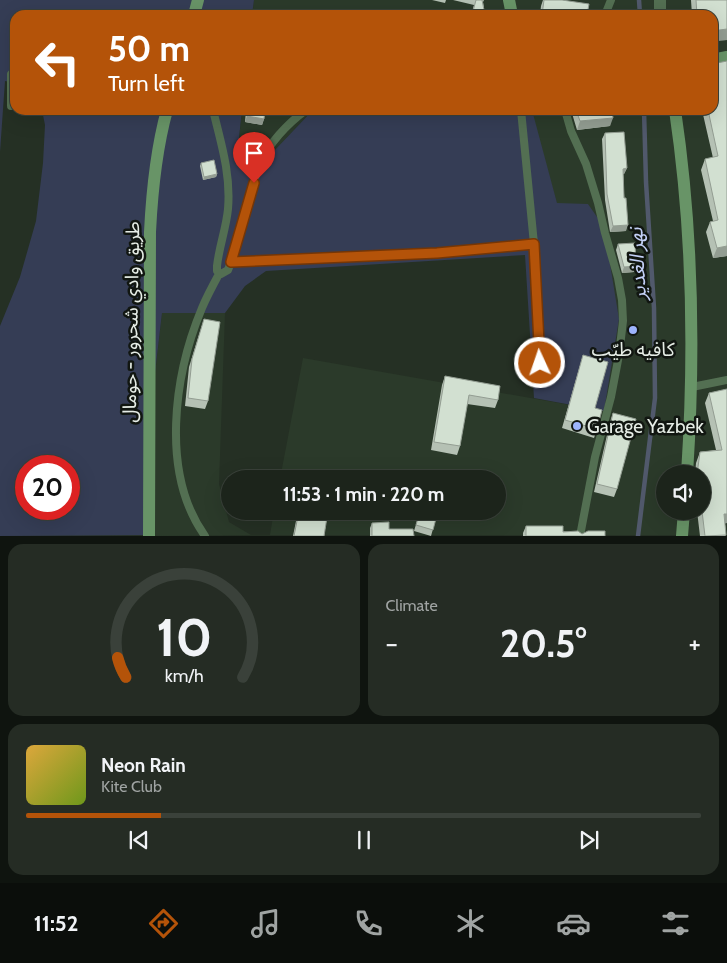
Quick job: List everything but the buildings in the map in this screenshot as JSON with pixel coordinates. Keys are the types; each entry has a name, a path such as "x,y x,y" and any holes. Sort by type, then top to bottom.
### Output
{"main road":[{"name":"طريق وادي شحرور - حومال","path":"148,536 150,232 153,184 160,136 166,115"},
{"path":"676,115 686,198 691,280 692,386 688,465"},
{"path":"682,536 683,520"}],"lane":[{"path":"205,536 192,516 184,495 179,466 176,418 185,360 202,308 219,274 217,271 218,257 226,224 228,186 224,149 214,115"},
{"path":"219,274 228,270 231,262 262,158 274,140 301,115"},
{"path":"521,115 534,244 540,363"},
{"path":"566,115 571,131 586,164 598,203 618,278 623,320 620,355 595,457 580,536"},
{"path":"231,262 437,253 534,244"},
{"path":"692,386 727,380"}],"shaded area":[{"path":"0,0 254,0 253,10 10,10 10,82 5,81 0,152"},
{"path":"254,0 727,0 727,535 270,535 272,520 506,520 506,470 282,470 303,358 604,411 588,204 557,204 532,115 718,115 718,10 253,10"},
{"path":"43,115 241,115 238,147 272,153 308,115 533,115 557,203 588,204 604,227 619,319 604,411 534,398 525,255 266,271 245,286 225,313 162,313 155,373 154,535 0,536 0,326 20,277 36,221 43,163 45,125"},
{"path":"241,115 308,115 272,153 238,147"},
{"path":"162,313 225,313 219,484 221,492 221,520 228,520 251,535 154,536 155,373"}],"waterway":[{"name":"نهر الغدير","path":"639,0 640,10"},
{"name":"نهر الغدير","path":"638,536 655,398 654,308 646,182 644,115"}],"place":[{"name":"كافيه طيّب","path":"633,330"},
{"name":"Garage Yazbek","path":"577,426"}],"route":[{"path":"254,183 231,262 437,253 534,244 540,363"}]}
